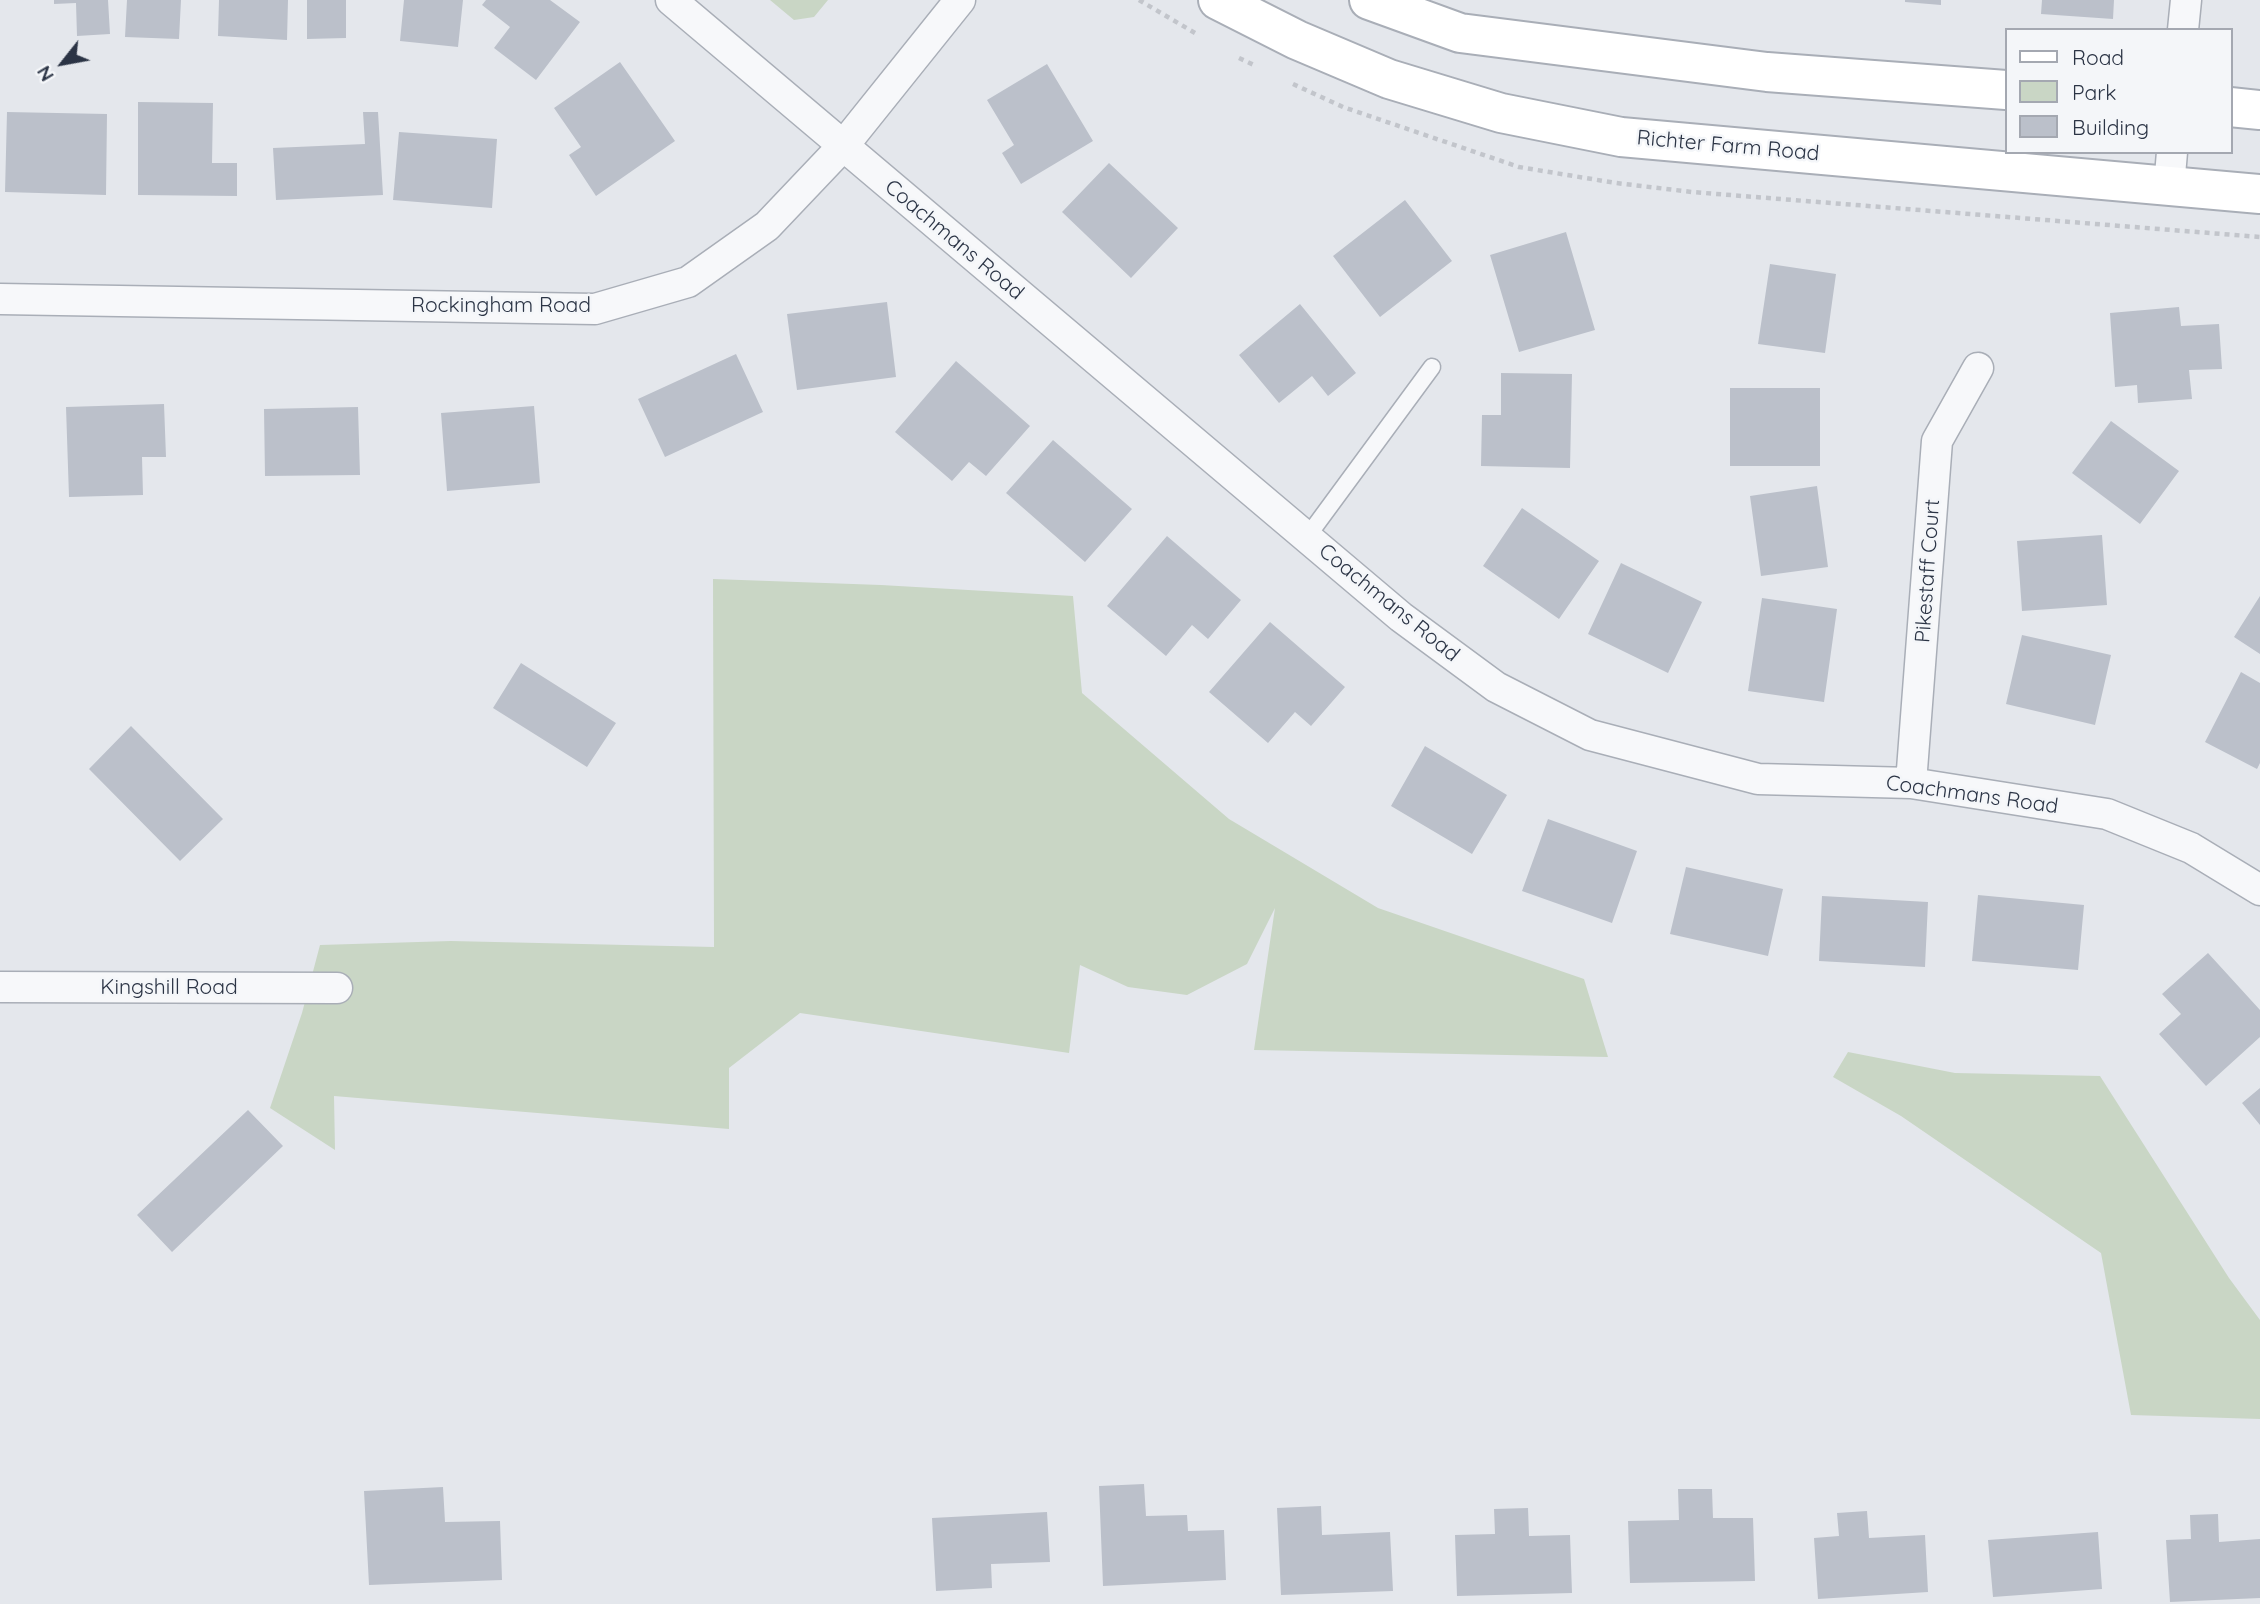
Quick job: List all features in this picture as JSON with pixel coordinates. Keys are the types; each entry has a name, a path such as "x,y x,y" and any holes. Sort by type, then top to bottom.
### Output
{"main road":[{"name":"Richter Farm Road","path":"1219,0 1297,40 1389,79 1501,113 1594,131 1634,138 2171,169 2260,194"},
{"path":"1369,0 1460,33 1767,72 2004,90"},
{"path":"2232,107 2260,110"}],"street":[{"name":"Coachmans Road","path":"671,0 1401,617 1496,687 1590,735 1758,779 1911,783 2107,814 2191,848 2260,890"},
{"name":"Rockingham Road","path":"0,299 595,309 688,282 767,226 842,146 960,0"},
{"path":"2183,28 2186,0"},
{"name":"Pikestaff Court","path":"1911,783 1937,441 1978,368"},
{"name":"Kingshill Road","path":"0,988 337,988"}],"lane":[{"path":"1307,537 1432,367"}],"green space":[{"path":"770,0 828,0 814,17 794,20"},
{"path":"713,579 1073,596 1082,693 1229,819 1378,908 1584,979 1608,1057 1254,1050 1275,908 1247,964 1187,995 1128,987 1080,965 1069,1053 800,1013 729,1068 729,1129 334,1096 335,1150 270,1108 302,1013 320,945 451,941 714,947"},
{"path":"1848,1052 1955,1073 2100,1076 2229,1278 2260,1320 2260,1419 2131,1415 2101,1253 1901,1116 1833,1077"}],"building":[{"path":"54,0 108,0 110,34 77,36 76,3 54,4"},
{"path":"127,0 181,0 179,39 125,37"},
{"path":"219,0 288,0 287,40 218,36"},
{"path":"307,0 346,0 346,38 307,39"},
{"path":"404,0 463,0 458,47 400,41"},
{"path":"486,0 550,0 580,22 536,80 494,48 510,27 482,5"},
{"path":"1941,0 1941,5 1905,2"},
{"path":"2042,0 2114,0 2113,19 2041,14"},
{"path":"620,62 675,141 596,196 569,155 581,147 554,108"},
{"path":"1047,64 1093,141 1021,184 1002,153 1014,145 987,100"},
{"path":"138,102 213,103 212,163 237,163 237,196 138,195"},
{"path":"7,112 107,114 106,195 5,192"},
{"path":"363,112 378,112 383,195 276,200 273,148 365,144"},
{"path":"399,132 497,139 492,208 393,200"},
{"path":"1109,163 1178,228 1131,278 1062,212"},
{"path":"1405,200 1452,261 1380,317 1333,256"},
{"path":"1566,232 1595,330 1519,352 1490,255"},
{"path":"1770,264 1836,274 1825,353 1758,344"},
{"path":"887,302 896,377 797,390 787,314"},
{"path":"1300,304 1356,373 1328,396 1312,376 1279,403 1239,355"},
{"path":"2179,307 2181,326 2219,324 2222,369 2189,370 2192,399 2138,403 2137,385 2115,387 2110,313"},
{"path":"736,354 763,412 665,457 638,399"},
{"path":"956,361 1030,426 986,476 969,462 952,481 895,432"},
{"path":"1501,373 1572,374 1570,468 1481,466 1482,415 1501,415"},
{"path":"1730,388 1820,388 1820,466 1730,466"},
{"path":"164,404 166,457 142,457 143,495 69,497 66,407"},
{"path":"534,406 540,483 447,491 441,413"},
{"path":"358,407 360,475 265,476 264,409"},
{"path":"2111,421 2179,471 2140,524 2072,473"},
{"path":"1053,440 1132,509 1085,562 1006,493"},
{"path":"1817,486 1828,567 1761,576 1750,496"},
{"path":"1522,508 1599,561 1559,619 1483,566"},
{"path":"2102,535 2107,605 2022,611 2017,541"},
{"path":"1167,536 1241,600 1208,639 1192,625 1166,656 1107,606"},
{"path":"1621,563 1702,602 1668,673 1588,634"},
{"path":"2260,596 2260,654 2234,637"},
{"path":"1762,598 1837,609 1824,702 1748,691"},
{"path":"1270,622 1345,687 1311,726 1295,712 1268,743 1209,692"},
{"path":"2022,635 2111,655 2095,725 2006,704"},
{"path":"521,663 616,723 587,767 493,708"},
{"path":"2241,672 2260,683 2260,763 2257,769 2205,742"},
{"path":"131,726 223,819 180,861 89,769"},
{"path":"1425,746 1507,795 1472,854 1391,806"},
{"path":"1548,819 1637,851 1612,923 1522,891"},
{"path":"1686,867 1783,889 1768,956 1670,934"},
{"path":"1978,895 2084,905 2078,970 1972,961"},
{"path":"1822,896 1928,902 1925,967 1819,961"},
{"path":"2208,953 2260,1010 2260,1037 2206,1086 2159,1034 2181,1014 2162,994"},
{"path":"2260,1088 2260,1125 2242,1103"},
{"path":"248,1110 283,1146 172,1252 137,1215"},
{"path":"1144,1484 1146,1516 1187,1515 1188,1531 1224,1530 1226,1580 1103,1586 1099,1486"},
{"path":"443,1487 445,1522 500,1521 502,1580 369,1585 364,1491"},
{"path":"1678,1489 1712,1489 1713,1518 1753,1518 1755,1581 1630,1583 1628,1521 1679,1520"},
{"path":"1321,1506 1322,1535 1390,1532 1393,1591 1281,1595 1277,1508"},
{"path":"1528,1508 1529,1536 1570,1535 1572,1593 1457,1596 1455,1535 1495,1534 1494,1509"},
{"path":"1867,1511 1869,1538 1925,1535 1928,1592 1818,1599 1814,1538 1839,1536 1837,1513"},
{"path":"1047,1512 1050,1562 991,1564 992,1588 936,1591 932,1518"},
{"path":"2218,1514 2219,1542 2260,1539 2260,1598 2170,1602 2166,1540 2191,1539 2190,1515"},
{"path":"2098,1532 2102,1589 1993,1597 1988,1540"}]}
